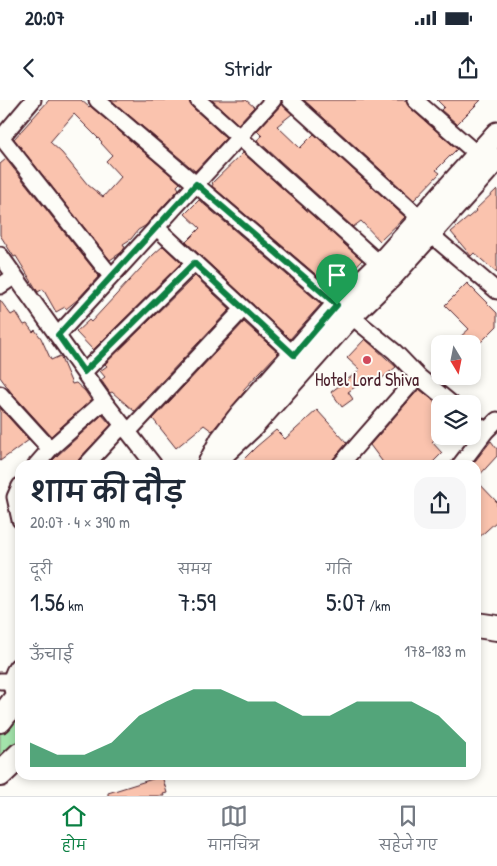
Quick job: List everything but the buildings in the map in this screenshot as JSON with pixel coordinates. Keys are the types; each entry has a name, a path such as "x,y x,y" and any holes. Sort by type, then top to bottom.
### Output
{"main road":[{"path":"481,626 497,628"},
{"path":"0,720 15,684"},
{"path":"0,774 15,760"}],"street":[{"path":"33,100 1,138 110,276"},
{"path":"97,100 395,352 418,376 441,395"},
{"path":"198,100 380,264"},
{"path":"58,335 110,276 274,100"},
{"path":"290,100 497,291"},
{"path":"415,100 491,163"},
{"path":"215,460 253,426 380,264 491,163 497,133"},
{"path":"211,460 221,440 241,414 294,355 344,310 392,275 425,225"},
{"path":"156,227 294,355"},
{"path":"0,255 104,401 150,460"},
{"path":"84,372 194,263"},
{"path":"0,286 15,276"},
{"path":"92,460 126,429 243,309"},
{"path":"344,460 418,376"},
{"path":"0,394 50,449"},
{"path":"40,460 50,449 104,401"},
{"path":"464,460 497,420"},
{"path":"481,427 486,431"}],"green space":[{"path":"15,714 15,748 0,769 0,733"}],"place":[{"name":"Hotel Lord Shiva","path":"367,360"}],"route":[{"path":"196,184 337,305 294,355 194,263 84,372 58,335 196,184"}]}
